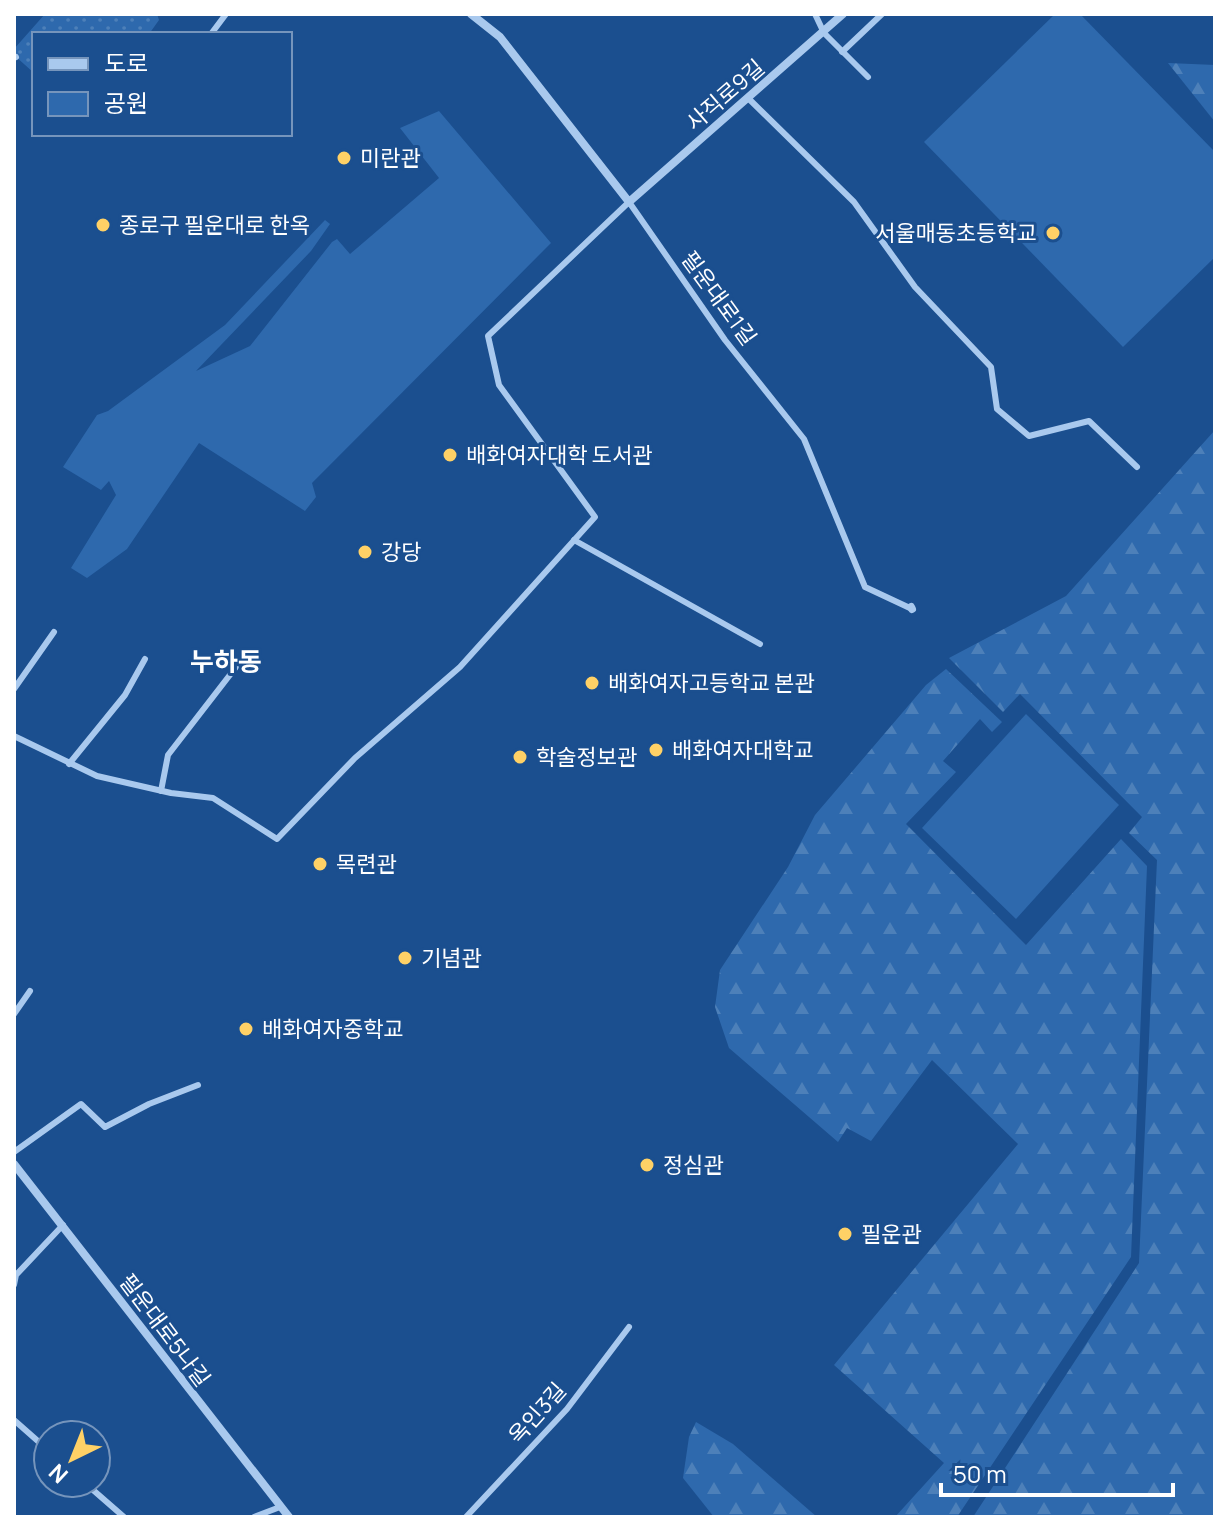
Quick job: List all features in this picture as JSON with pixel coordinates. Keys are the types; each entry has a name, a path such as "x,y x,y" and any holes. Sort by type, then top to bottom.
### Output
{"street":[{"name":"필운대로1길","path":"471,14 500,37 629,202"},
{"name":"사직로9길","path":"629,202 843,14"},
{"name":"필운대로5나길","path":"14,1164 289,1517"}],"lane":[{"path":"212,32 226,14"},
{"path":"815,14 824,33 868,77"},
{"path":"842,52 882,14"},
{"path":"749,99 854,202 915,287 991,367 997,409 1029,436 1089,421 1137,467"},
{"path":"14,736 97,776 161,791 213,798 277,839 355,758 460,667 595,517 499,385 488,336 629,202"},
{"name":"필운대로1길","path":"629,202 725,340 804,439 865,587 911,608"},
{"path":"574,540 760,644"},
{"path":"14,689 54,632"},
{"path":"161,791 168,755 243,658"},
{"path":"69,764 125,695 145,659"},
{"path":"14,1014 30,991"},
{"path":"14,1152 81,1104 105,1127 149,1104 198,1085"},
{"path":"14,1285 16,1275 63,1225"},
{"name":"옥인3길","path":"466,1517 567,1409 629,1327"},
{"path":"14,1420 32,1436"},
{"path":"103,1499 124,1517"},
{"path":"254,1517 280,1507"}],"green space":[{"path":"45,14 157,14 159,20 150,32 32,32 32,71 14,55 14,49"},
{"path":"1055,14 1080,14 1215,152 1215,257 1123,347 924,142"},
{"path":"1168,63 1215,65 1215,122"},
{"path":"439,111 551,243 312,483 316,497 305,511 199,443 127,549 87,578 71,568 116,495 109,481 101,490 63,467 97,415 108,411 225,325 325,220 330,224 311,251 196,371 250,346 332,242 337,239 350,254 439,178 400,128"},
{"path":"1215,430 1215,1517 973,1517 1139,1263 1157,860 1129,833 1142,817 1020,694 1003,712 949,658 1066,596"},
{"path":"946,669 1002,722 992,732 980,719 943,761 956,772 906,824 1026,945 1121,839 1147,866 1131,1257 957,1517 895,1517 944,1463 834,1365 1018,1144 932,1060 871,1141 847,1128 838,1142 729,1048 715,1007 720,970 788,867 815,815 926,685"},
{"path":"1026,714 1119,805 1016,919 922,828"},
{"path":"696,1422 733,1444 817,1517 714,1517 683,1478 689,1437"}],"place":[{"name":"미란관","path":"344,158"},
{"name":"종로구 필운대로 한옥","path":"103,225"},
{"name":"서울매동초등학교","path":"1053,233"},
{"name":"배화여자대학 도서관","path":"450,455"},
{"name":"강당","path":"365,552"},
{"name":"배화여자고등학교 본관","path":"592,683"},
{"name":"배화여자대학교","path":"656,750"},
{"name":"학술정보관","path":"520,757"},
{"name":"목련관","path":"320,864"},
{"name":"기념관","path":"405,958"},
{"name":"배화여자중학교","path":"246,1029"},
{"name":"정심관","path":"647,1165"},
{"name":"필운관","path":"845,1234"}],"district":[{"name":"누하동","path":"226,661"}]}
